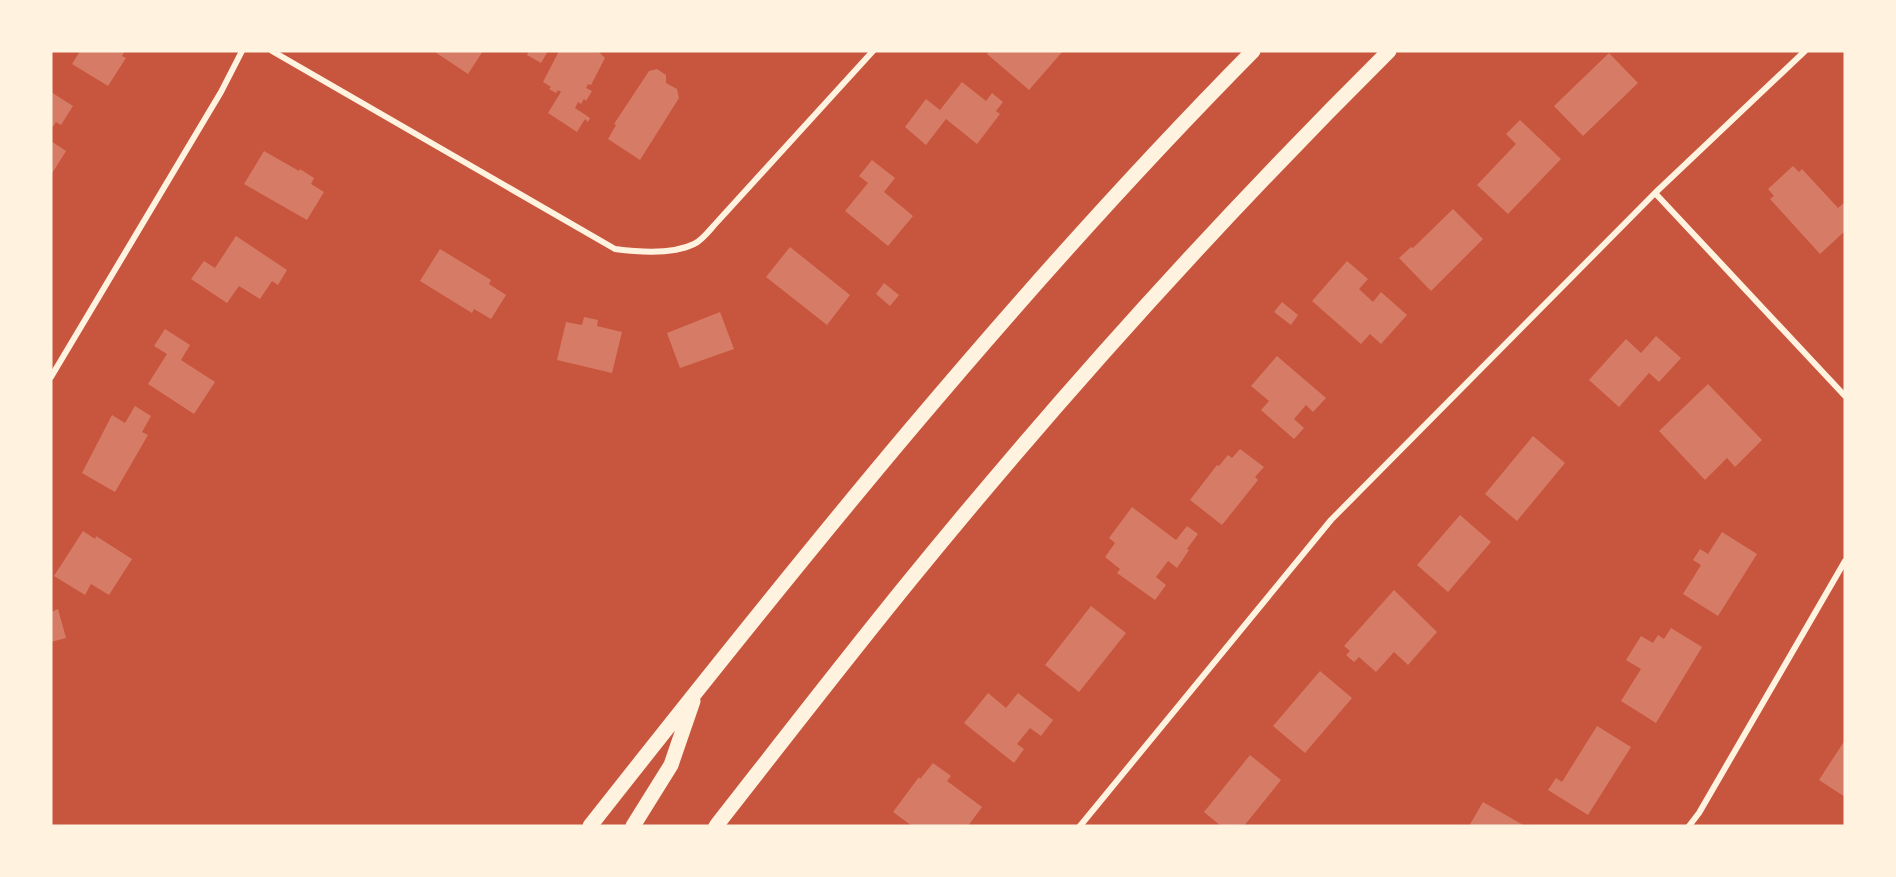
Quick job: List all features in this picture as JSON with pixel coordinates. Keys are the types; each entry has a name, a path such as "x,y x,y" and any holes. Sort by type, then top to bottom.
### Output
{"main road":[{"path":"591,826 800,563 999,326 1103,209 1252,51"},
{"path":"716,826 911,579 1122,332 1237,208 1389,51"},
{"path":"633,826 671,765 697,690"}],"street":[{"path":"51,377 221,92 242,51"},
{"path":"272,51 615,249 643,253 695,244 873,51"},
{"path":"1080,826 1331,520 1654,193 1805,51"},
{"path":"1654,193 1845,396"},
{"path":"1689,826 1699,813 1845,561"}],"building":[{"path":"80,51 125,51 122,56 126,58 108,86 72,64"},
{"path":"436,51 483,51 468,74"},
{"path":"529,51 548,51 541,63 527,55"},
{"path":"559,51 598,51 605,58 591,85 588,84 586,88 592,91 586,101 584,99 581,104 578,102 575,108 590,118 588,122 585,119 577,132 548,113 561,92 558,90 556,93 543,82"},
{"path":"989,51 1063,51 1029,90 987,54"},
{"path":"1609,53 1638,83 1583,136 1554,106"},
{"path":"657,69 666,75 666,83 677,89 679,98 640,160 608,139 616,125 614,124 649,71"},
{"path":"962,82 986,101 992,93 1003,102 996,111 1000,114 977,144 946,119 926,145 905,127 926,99 940,110"},
{"path":"51,92 73,106 61,125 56,122 51,129"},
{"path":"1520,120 1561,159 1508,214 1477,185 1516,144 1506,134"},
{"path":"51,141 66,151 51,175"},
{"path":"264,151 314,178 311,184 324,192 307,220 244,184"},
{"path":"872,160 895,178 884,192 913,216 888,246 845,211 868,183 859,176"},
{"path":"1793,166 1799,172 1802,169 1838,208 1845,202 1845,231 1820,254 1770,199 1774,196 1768,189"},
{"path":"1453,209 1483,239 1431,291 1399,258 1411,247 1413,248"},
{"path":"236,236 287,270 278,285 272,281 260,299 239,286 227,303 191,279 204,261 215,268"},
{"path":"790,247 850,295 827,325 766,277"},
{"path":"440,249 491,280 489,284 506,295 491,319 474,309 472,313 420,281"},
{"path":"1347,261 1368,279 1359,289 1373,302 1381,292 1407,315 1381,344 1370,334 1361,344 1312,301"},
{"path":"884,283 899,295 890,306 876,294"},
{"path":"1282,302 1298,315 1291,325 1274,312"},
{"path":"720,312 734,349 680,368 667,333"},
{"path":"584,317 598,320 597,326 622,332 612,373 557,360 566,322 582,325"},
{"path":"165,329 190,345 181,360 215,382 194,414 148,384 167,354 154,346"},
{"path":"1656,336 1681,358 1659,382 1649,373 1619,407 1589,380 1626,339 1641,353"},
{"path":"1277,356 1326,398 1313,412 1306,405 1294,419 1304,428 1294,439 1261,410 1269,401 1251,386"},
{"path":"1708,384 1762,440 1735,467 1727,458 1705,480 1659,431"},
{"path":"135,406 151,416 142,432 148,435 115,492 82,473 112,415 125,423"},
{"path":"1533,436 1565,463 1517,521 1485,494"},
{"path":"1240,449 1264,467 1255,477 1258,480 1222,525 1190,500 1217,465 1219,466 1228,455 1232,458"},
{"path":"1132,507 1176,540 1187,526 1198,534 1177,568 1168,561 1156,577 1166,585 1155,600 1117,573 1120,569 1105,557 1115,543 1109,538"},
{"path":"1460,515 1491,542 1448,592 1417,565"},
{"path":"83,531 95,539 96,536 132,559 109,595 91,584 85,595 54,576"},
{"path":"1722,532 1757,554 1718,616 1683,594 1701,565 1693,560 1700,549 1708,554"},
{"path":"1394,590 1437,632 1408,665 1394,652 1376,672 1359,657 1354,662 1346,655 1350,651 1344,646"},
{"path":"1091,606 1126,633 1079,692 1045,665"},
{"path":"58,609 66,638 51,642 51,612"},
{"path":"1671,628 1702,647 1656,723 1621,701 1641,669 1626,660 1641,636 1653,643 1658,635 1664,639"},
{"path":"1320,671 1352,698 1305,753 1273,726"},
{"path":"988,693 1006,708 1018,693 1053,720 1041,736 1030,728 1017,744 1024,749 1014,763 964,723"},
{"path":"1597,726 1631,747 1588,815 1548,790 1556,778 1562,782"},
{"path":"1845,740 1845,797 1819,780"},
{"path":"1250,755 1281,780 1244,826 1221,826 1204,812"},
{"path":"933,763 951,776 947,781 982,807 968,826 912,826 893,812 919,777 920,779"},
{"path":"1483,802 1525,826 1469,826"}]}
